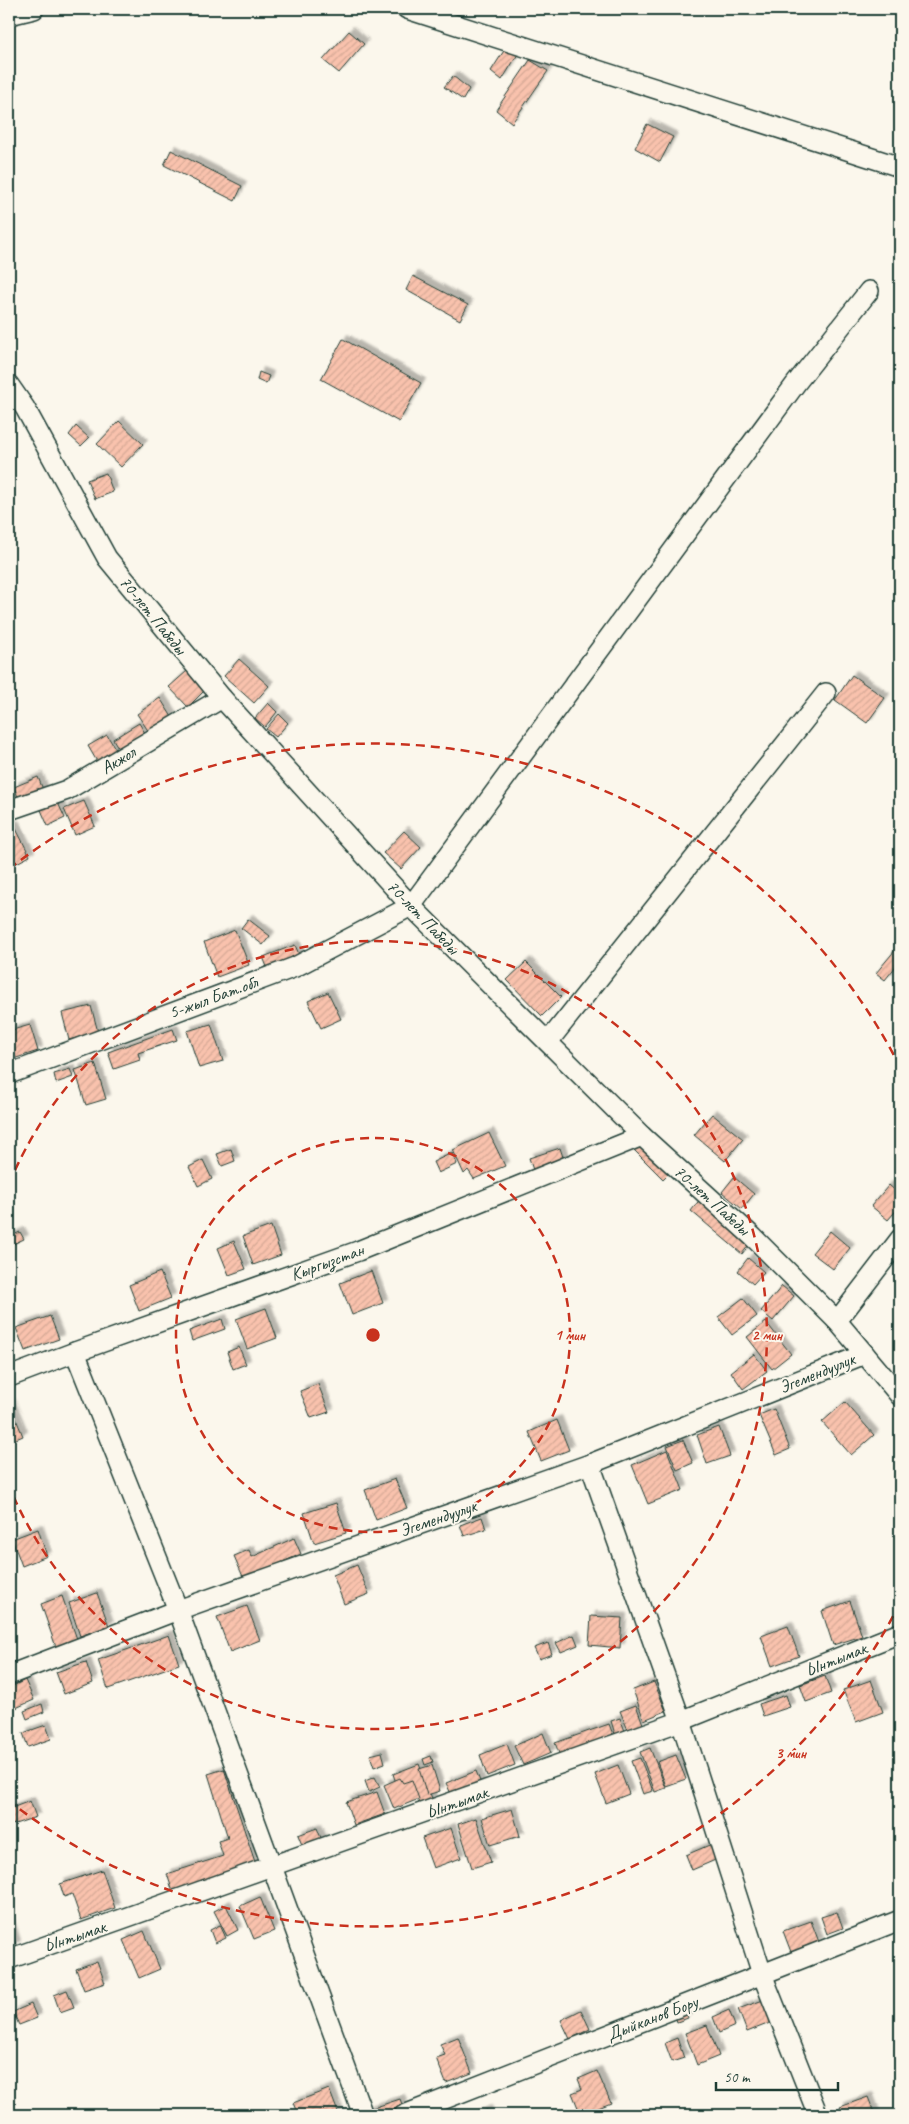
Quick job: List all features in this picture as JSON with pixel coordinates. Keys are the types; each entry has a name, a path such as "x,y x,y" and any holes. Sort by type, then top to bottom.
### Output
{"street":[{"path":"9,15 34,9"},
{"path":"407,9 900,167"},
{"path":"411,906 796,382 869,291"},
{"name":"70-лет Пабеды","path":"9,386 26,408 107,558 222,698 411,906 642,1136 753,1237 837,1321 900,1396"},
{"path":"548,1042 826,693"},
{"name":"Акжол","path":"9,810 67,790 222,698"},
{"name":"5-жыл Бат.обл","path":"9,1074 295,967 411,906"},
{"name":"Кыргызстан","path":"9,1377 358,1251 642,1136"},
{"path":"837,1321 900,1239"},
{"path":"75,1352 178,1610 363,2115"},
{"name":"Эгемендуулук","path":"9,1675 178,1610 590,1464 865,1354"},
{"path":"590,1464 682,1721 762,1974 818,2115"},
{"name":"Ынтымак","path":"9,1959 682,1721 900,1633"},
{"name":"Дыйканов Бору","path":"404,2115 900,1920"}],"building":[{"path":"349,31 364,44 339,73 323,60"},
{"path":"507,46 518,54 502,80 491,71"},
{"path":"530,60 548,71 512,123 496,110"},
{"path":"453,76 469,89 463,100 444,87"},
{"path":"647,124 673,137 660,162 635,148"},
{"path":"171,150 242,186 235,201 164,165"},
{"path":"413,276 468,305 460,320 406,290"},
{"path":"343,339 421,383 399,422 321,379"},
{"path":"259,372 269,376 266,384 257,380"},
{"path":"119,421 143,444 121,467 97,444"},
{"path":"76,426 89,438 81,446 69,435"},
{"path":"106,473 113,492 95,499 87,480"},
{"path":"239,659 269,686 254,703 224,676"},
{"path":"187,671 205,690 188,707 169,687"},
{"path":"852,675 885,698 867,723 835,700"},
{"path":"160,698 172,717 149,732 137,714"},
{"path":"268,703 277,712 265,727 255,718"},
{"path":"279,714 288,723 276,737 266,729"},
{"path":"139,723 145,733 119,749 113,739"},
{"path":"107,735 118,753 99,765 88,746"},
{"path":"38,777 44,792 20,802 14,787"},
{"path":"13,791 17,803 9,806 9,793"},
{"path":"84,801 95,826 75,835 64,809"},
{"path":"58,803 65,818 48,826 41,810"},
{"path":"14,825 30,856 9,867 9,827"},
{"path":"404,831 421,847 401,869 383,853"},
{"path":"248,919 270,936 263,945 241,928"},
{"path":"235,930 249,965 217,977 204,942"},
{"path":"295,945 301,959 269,972 263,957"},
{"path":"896,949 900,953 900,970 896,966 885,980 876,973"},
{"path":"526,962 561,997 542,1016 507,980"},
{"path":"328,992 341,1019 321,1028 308,1001"},
{"path":"91,1006 98,1032 69,1040 62,1013"},
{"path":"211,1024 223,1061 199,1068 187,1031"},
{"path":"30,1025 38,1051 10,1060 9,1031"},
{"path":"173,1029 177,1040 138,1053 140,1060 114,1069 108,1052"},
{"path":"95,1063 106,1099 86,1105 75,1070"},
{"path":"70,1069 73,1077 56,1083 54,1074"},
{"path":"712,1114 743,1139 725,1161 694,1135"},
{"path":"489,1133 505,1166 474,1179 468,1170 464,1174 453,1150"},
{"path":"640,1139 671,1171 663,1179 632,1148"},
{"path":"560,1148 565,1163 534,1173 529,1158"},
{"path":"231,1149 235,1161 222,1166 217,1154"},
{"path":"452,1153 457,1164 438,1173 433,1162"},
{"path":"203,1160 212,1179 198,1186 189,1167"},
{"path":"734,1177 754,1194 742,1209 722,1192"},
{"path":"889,1185 900,1195 900,1206 888,1220 871,1206"},
{"path":"701,1198 752,1241 742,1254 691,1211"},
{"path":"271,1226 281,1255 253,1265 243,1236"},
{"path":"830,1231 850,1248 833,1269 812,1253"},
{"path":"20,1232 24,1239 9,1246 9,1237"},
{"path":"234,1241 246,1269 229,1275 218,1248"},
{"path":"748,1258 764,1272 753,1284 738,1271"},
{"path":"371,1271 383,1303 352,1315 340,1283"},
{"path":"160,1272 171,1298 139,1311 129,1285"},
{"path":"782,1286 794,1296 773,1321 761,1311"},
{"path":"743,1298 757,1316 732,1335 718,1317"},
{"path":"266,1308 277,1338 247,1349 236,1319"},
{"path":"50,1316 59,1339 25,1351 16,1328"},
{"path":"222,1319 225,1329 192,1341 189,1331"},
{"path":"766,1322 791,1354 772,1369 747,1337"},
{"path":"239,1347 246,1364 233,1369 227,1352"},
{"path":"754,1354 767,1371 743,1389 731,1372"},
{"path":"318,1384 329,1412 311,1418 300,1391"},
{"path":"9,1402 23,1436 9,1442"},
{"path":"845,1402 874,1435 851,1455 822,1422"},
{"path":"774,1409 790,1449 776,1455 759,1415"},
{"path":"557,1420 569,1450 541,1461 529,1432"},
{"path":"719,1427 730,1456 707,1464 697,1435"},
{"path":"683,1440 693,1463 677,1470 667,1446"},
{"path":"667,1450 683,1490 648,1504 632,1465"},
{"path":"395,1479 407,1508 376,1520 365,1490"},
{"path":"336,1503 346,1533 314,1543 304,1513"},
{"path":"482,1517 486,1529 464,1536 460,1525"},
{"path":"38,1529 47,1556 22,1566 12,1539"},
{"path":"294,1538 301,1554 244,1579 234,1556 249,1550 252,1557"},
{"path":"357,1565 369,1594 344,1604 333,1575"},
{"path":"97,1593 109,1626 80,1636 69,1603"},
{"path":"62,1596 78,1642 57,1650 41,1604"},
{"path":"850,1601 862,1636 833,1645 822,1611"},
{"path":"247,1606 260,1640 230,1652 217,1617"},
{"path":"591,1616 622,1618 620,1648 589,1645"},
{"path":"788,1626 799,1656 772,1666 761,1636"},
{"path":"169,1635 179,1664 108,1689 98,1660"},
{"path":"574,1635 578,1645 561,1652 556,1643"},
{"path":"548,1643 552,1654 539,1659 534,1648"},
{"path":"86,1662 93,1683 64,1694 56,1672"},
{"path":"825,1676 831,1693 806,1702 800,1685"},
{"path":"25,1680 34,1700 9,1711 9,1688"},
{"path":"871,1680 883,1712 856,1722 843,1690"},
{"path":"654,1682 666,1711 644,1720 633,1690"},
{"path":"786,1695 790,1707 763,1716 759,1704"},
{"path":"42,1704 44,1712 27,1719 24,1711"},
{"path":"636,1705 643,1724 628,1730 620,1711"},
{"path":"620,1718 625,1731 615,1734 611,1721"},
{"path":"609,1724 614,1737 560,1756 555,1743"},
{"path":"46,1725 51,1739 28,1747 23,1733"},
{"path":"543,1733 551,1753 523,1765 514,1746"},
{"path":"507,1744 515,1765 487,1776 480,1755"},
{"path":"650,1748 666,1788 655,1792 640,1752"},
{"path":"382,1752 385,1763 374,1767 370,1755"},
{"path":"676,1755 686,1779 666,1786 657,1762"},
{"path":"431,1756 433,1762 425,1765 423,1759"},
{"path":"640,1758 653,1791 643,1794 631,1761"},
{"path":"419,1764 433,1801 420,1806 412,1786 399,1791 393,1774"},
{"path":"432,1765 440,1791 427,1795 419,1769"},
{"path":"618,1765 629,1794 606,1803 595,1774"},
{"path":"224,1769 257,1868 174,1895 167,1874 223,1856 218,1841 228,1838 208,1774"},
{"path":"476,1771 481,1784 452,1796 446,1783"},
{"path":"375,1777 380,1787 369,1792 365,1781"},
{"path":"400,1778 403,1783 412,1780 419,1799 394,1809 384,1785"},
{"path":"377,1792 385,1814 354,1825 346,1802"},
{"path":"30,1801 36,1817 9,1826 9,1809"},
{"path":"512,1809 520,1836 490,1845 482,1818"},
{"path":"476,1818 491,1862 472,1868 458,1824"},
{"path":"317,1828 323,1843 304,1850 298,1835"},
{"path":"451,1828 461,1858 433,1868 422,1838"},
{"path":"714,1843 720,1858 692,1870 686,1855"},
{"path":"102,1870 115,1908 81,1920 72,1894 64,1897 60,1884"},
{"path":"260,1897 274,1931 254,1939 240,1906"},
{"path":"226,1905 238,1930 227,1936 214,1911"},
{"path":"837,1912 843,1928 827,1934 821,1917"},
{"path":"811,1921 819,1942 791,1952 783,1931"},
{"path":"9,1923 16,1945 9,1948"},
{"path":"220,1925 226,1938 215,1943 210,1930"},
{"path":"144,1931 160,1969 139,1978 123,1940"},
{"path":"97,1961 105,1983 84,1990 76,1969"},
{"path":"67,1990 74,2007 60,2012 54,1995"},
{"path":"766,1999 775,2021 747,2032 738,2009"},
{"path":"31,2004 37,2018 19,2025 13,2012"},
{"path":"581,2010 590,2029 570,2039 561,2020"},
{"path":"729,2010 735,2026 719,2033 713,2017"},
{"path":"686,2012 688,2018 677,2022 675,2016"},
{"path":"707,2025 719,2056 697,2065 685,2033"},
{"path":"458,2037 472,2073 446,2083 436,2058 445,2055 440,2044"},
{"path":"677,2038 684,2058 672,2062 665,2043"},
{"path":"597,2071 611,2103 581,2115 572,2093 582,2089 578,2079"},
{"path":"329,2089 339,2115 298,2115 293,2103"},
{"path":"868,2097 875,2115 843,2115 840,2107"},
{"path":"400,2099 403,2107 379,2115 369,2115 367,2110"},
{"path":"487,2110 489,2115 474,2115"}]}
